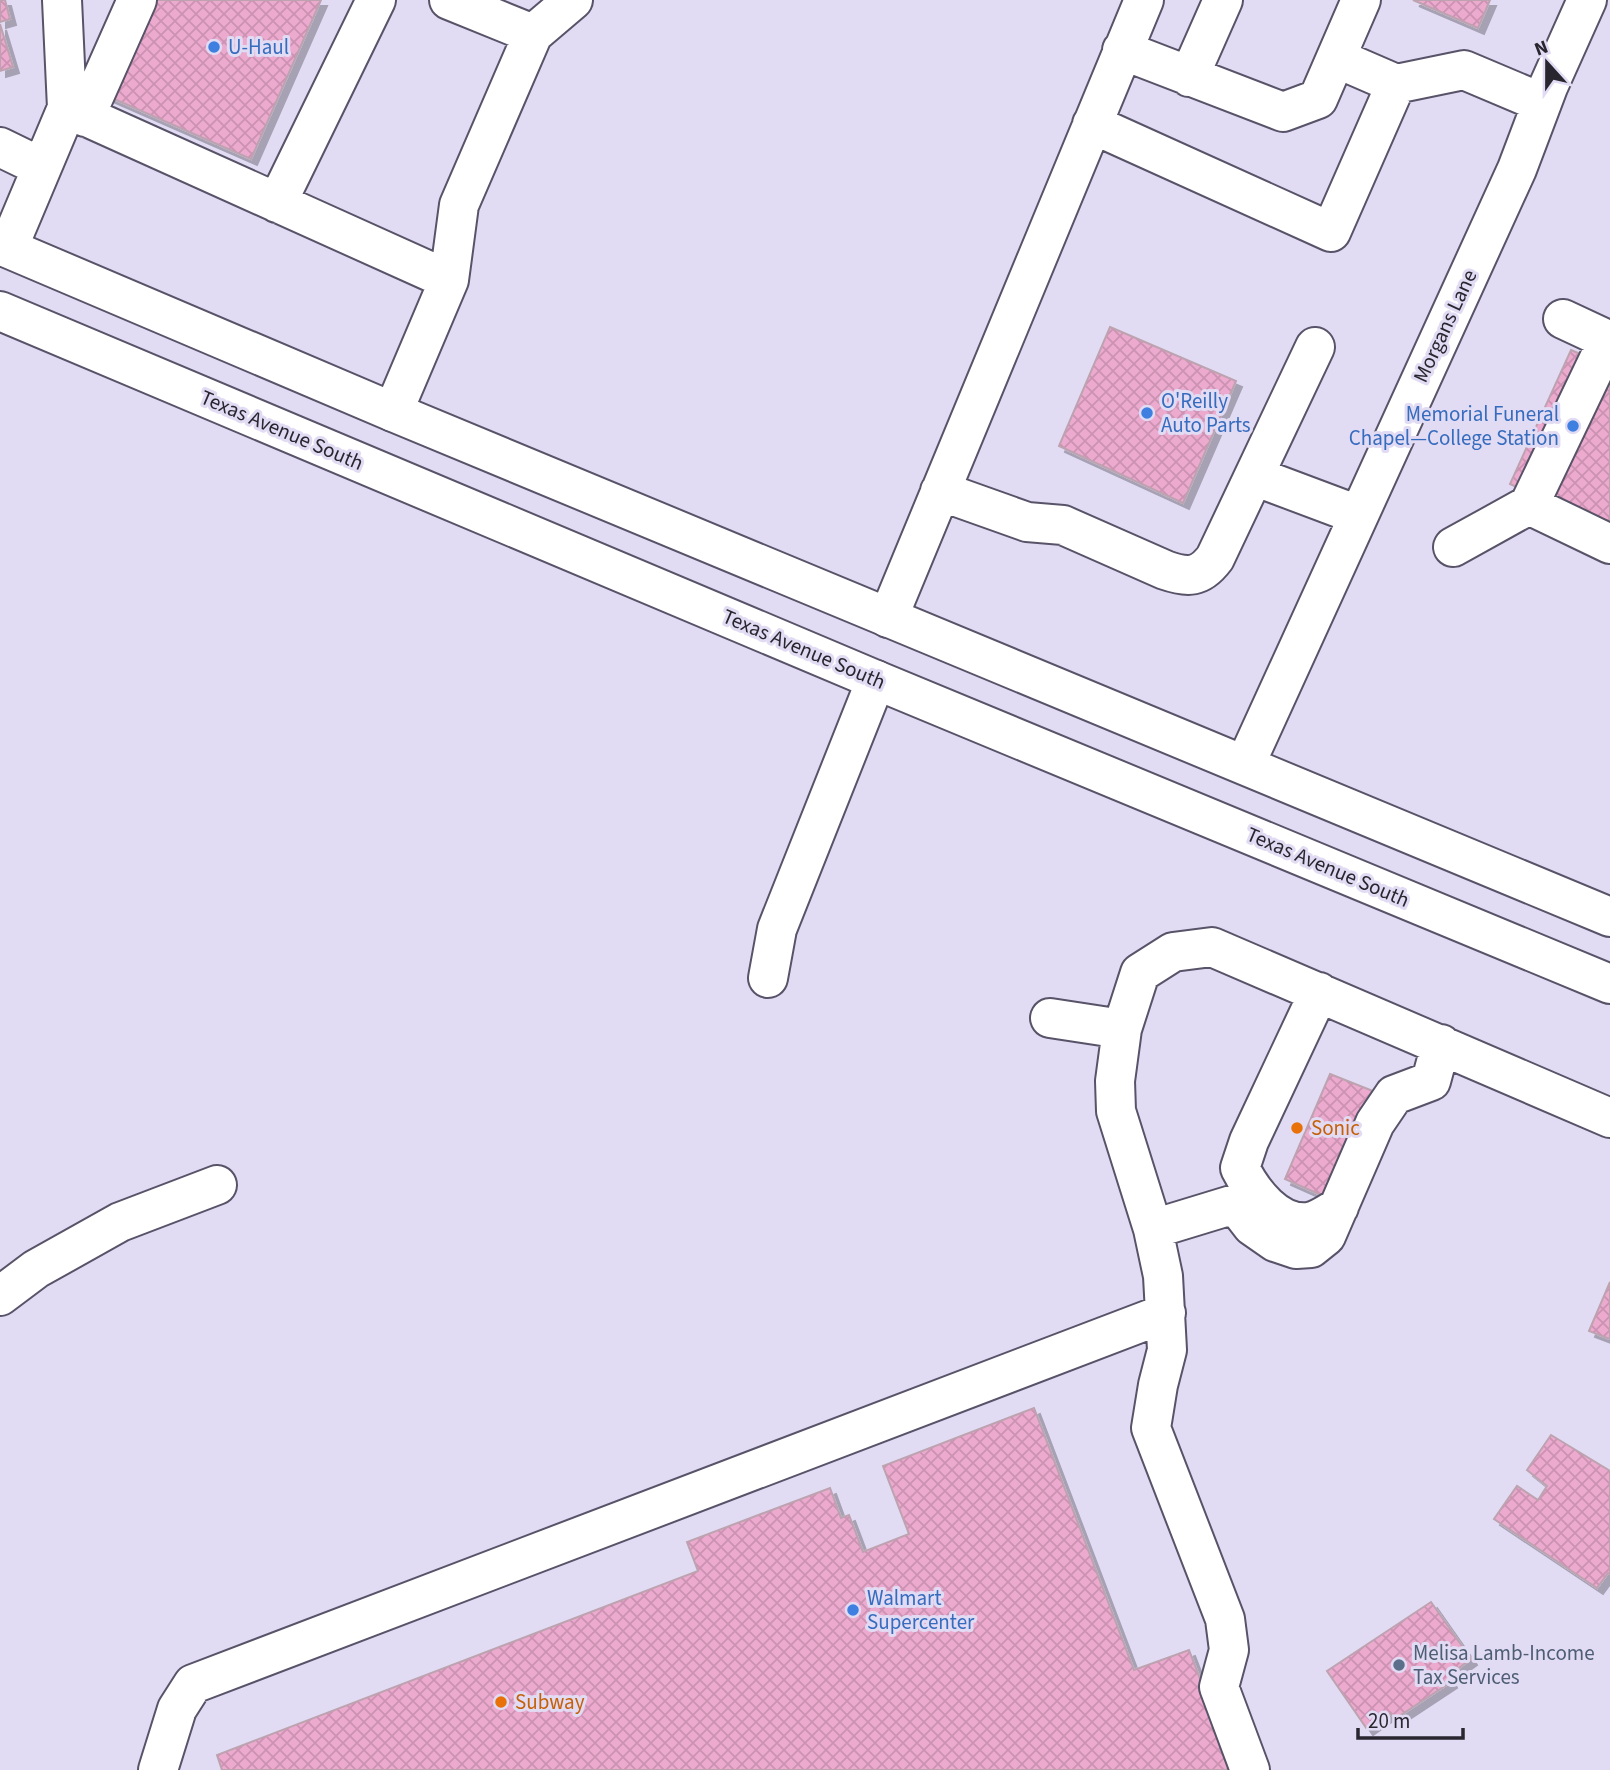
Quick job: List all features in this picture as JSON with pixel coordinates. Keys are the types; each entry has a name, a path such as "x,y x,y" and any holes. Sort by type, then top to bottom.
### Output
{"main road":[{"path":"62,0 76,113"},
{"path":"138,0 76,113 41,167 4,247 393,412 1610,917"},
{"path":"277,203 376,0"},
{"path":"449,0 533,34"},
{"path":"393,412 449,280 459,205 533,34 573,0"},
{"path":"888,618 1144,0"},
{"path":"1189,77 1223,0"},
{"path":"1122,50 1283,112 1318,99 1361,0"},
{"name":"Morgans Lane","path":"1245,765 1517,169 1542,103 1587,0"},
{"path":"1336,58 1396,84 1464,70 1542,103"},
{"path":"1092,124 1331,232 1396,84"},
{"path":"76,113 449,280"},
{"path":"0,147 41,167"},
{"name":"Texas Avenue South","path":"0,311 876,680 1610,984"},
{"path":"1453,547 1529,505 1608,340 1563,318"},
{"path":"940,491 1027,522 1063,525 1181,575 1197,575 1208,568 1215,558 1315,347"},
{"path":"1254,476 1358,515"},
{"path":"1529,505 1610,544"},
{"path":"768,978 777,929 876,680"},
{"path":"1250,1770 1219,1687 1228,1650 1225,1619 1151,1428 1167,1350 1163,1276 1153,1229 1116,1111 1115,1081 1122,1029 1140,973 1173,952 1212,947 1610,1118"},
{"path":"1320,992 1249,1141 1240,1168 1252,1226 1275,1242 1296,1249 1311,1248 1326,1237 1375,1123 1394,1095 1431,1081 1441,1044"},
{"path":"1050,1018 1122,1029"},
{"path":"0,1296 36,1269 120,1222 217,1185"},
{"path":"1153,1229 1245,1198"},
{"path":"158,1770 177,1709 193,1684 1166,1313"}],"building":[{"path":"0,0 5,0 10,19 0,22"},
{"name":"U-Haul","path":"149,0 321,0 251,159 105,95"},
{"path":"1413,0 1490,0 1478,28"},
{"path":"0,24 13,67 0,71"},
{"name":"O'Reilly Auto Parts","path":"1110,327 1236,381 1183,503 1059,446"},
{"name":"Memorial Funeral Chapel—College Station","path":"1571,350 1610,367 1610,561 1558,506 1510,484"},
{"path":"1330,1074 1378,1093 1323,1196 1285,1179"},
{"path":"1610,1282 1610,1339 1589,1331"},
{"name":"Walmart Supercenter","path":"1034,1408 1134,1670 1189,1650 1235,1770 222,1770 217,1755 698,1571 687,1542 830,1488 841,1518 849,1515 863,1552 909,1534 883,1466"},
{"path":"1551,1435 1610,1471 1610,1574 1608,1573 1597,1588 1494,1519 1517,1486 1538,1500 1547,1486 1527,1470"},
{"name":"Melisa Lamb-Income Tax Services","path":"1431,1602 1471,1659 1448,1676 1451,1682 1401,1715 1398,1722 1390,1713 1367,1729 1327,1671"}],"place":[{"name":"U-Haul","path":"214,47"},
{"name":"O'Reilly Auto Parts","path":"1147,413"},
{"name":"Memorial Funeral Chapel—College Station","path":"1573,426"},
{"name":"Sonic","path":"1297,1128"},
{"name":"Walmart Supercenter","path":"853,1610"},
{"name":"Melisa Lamb-Income Tax Services","path":"1399,1665"},
{"name":"Subway","path":"501,1702"}]}
